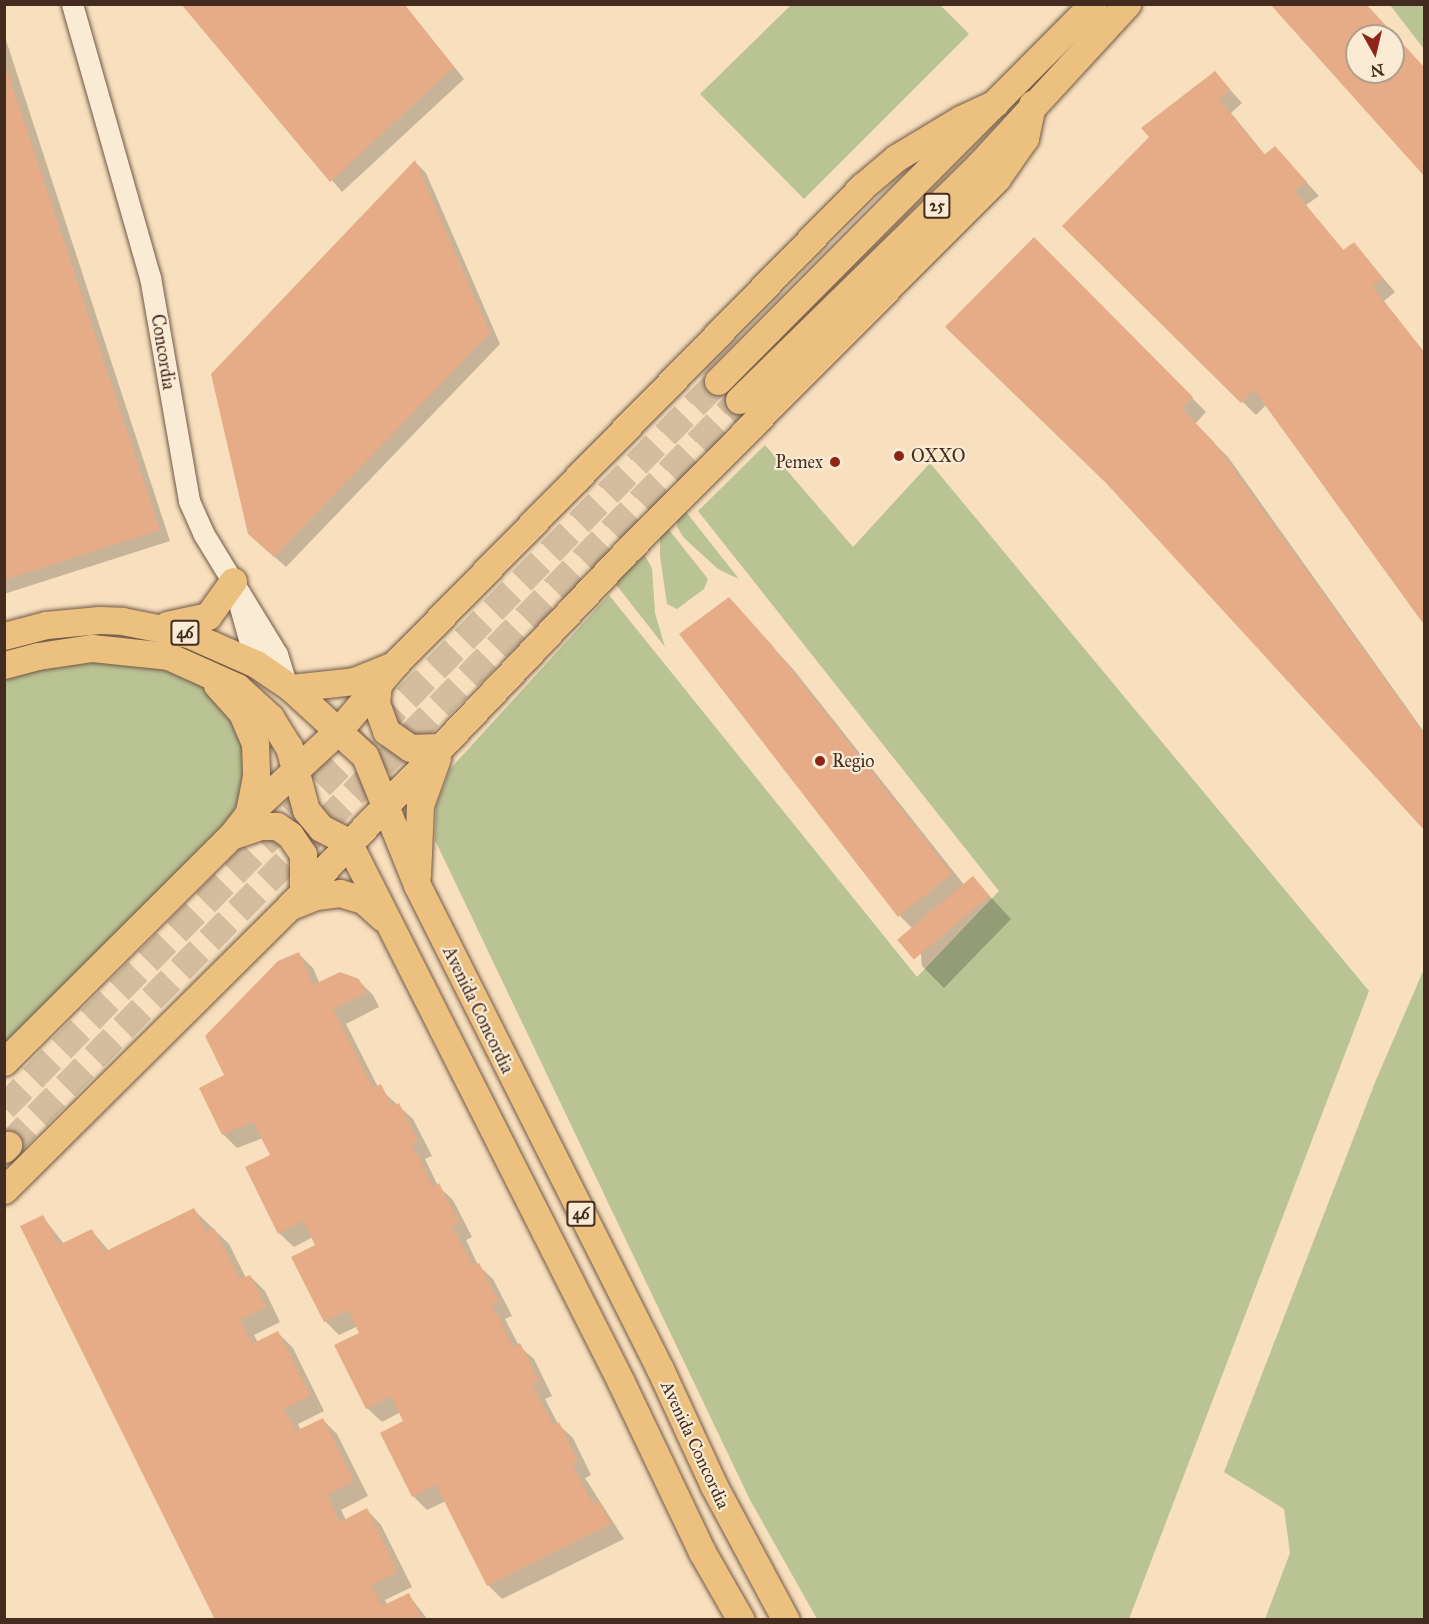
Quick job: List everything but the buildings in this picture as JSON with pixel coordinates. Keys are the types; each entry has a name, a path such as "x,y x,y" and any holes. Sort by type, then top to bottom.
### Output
{"main road":[{"name":"25","path":"718,381 1093,4"},
{"name":"25","path":"739,400 979,165 1032,104 1127,4"},
{"path":"4,1062 231,836 249,813 339,730 386,674 875,175 961,118 996,103"},
{"path":"4,1190 296,898 630,548 997,178 1025,138 1032,104"},
{"path":"160,626 208,616 235,583"},
{"name":"Avenida Concordia","path":"4,636 73,621 122,621 160,626 209,641 256,664 289,686 365,756 417,885 660,1369 714,1486 786,1620"},
{"name":"46","path":"4,665 38,656 92,648 168,656 202,669 255,699 283,734 302,800 312,820 348,842 702,1552 741,1620"},
{"path":"202,669 231,700 251,730 257,757 249,813"},
{"path":"289,686 354,681 386,674"},
{"path":"386,674 376,703 387,732 410,748 443,743"},
{"path":"417,885 420,805 429,773 443,743"},
{"path":"231,836 260,826 277,826 290,835 303,854 296,898"},
{"path":"296,898 340,892 363,900 394,931"}],"street":[{"name":"Concordia","path":"72,4 150,277 186,490 203,533 277,654 289,686"},
{"path":"235,583 256,664"}],"green space":[{"path":"791,5 940,5 969,34 804,199 700,94"},
{"path":"1390,5 1424,5 1424,49 1405,24"},
{"path":"765,445 853,547 930,463 1369,991 1129,1619 817,1619 750,1500 435,840 436,806 450,769 609,595 917,977 999,891 698,511"},
{"path":"679,503 739,579 718,569 684,538 677,527"},
{"path":"666,526 708,579 704,589 677,609 667,604 660,556 660,531"},
{"path":"636,554 644,554 652,568 655,613 665,647 607,573"},
{"path":"99,658 147,664 186,677 218,696 241,722 245,784 232,816 213,837 5,1048 5,678 57,661"},
{"path":"1424,969 1424,1619 1265,1619 1290,1553 1284,1509 1224,1472 1376,1080"}],"tunnel":[{"path":"4,1107 718,381"},
{"path":"8,1145 739,400"}],"place":[{"name":"OXXO","path":"899,456"},
{"name":"Pemex","path":"835,462"},
{"name":"Regio","path":"820,761"}]}
